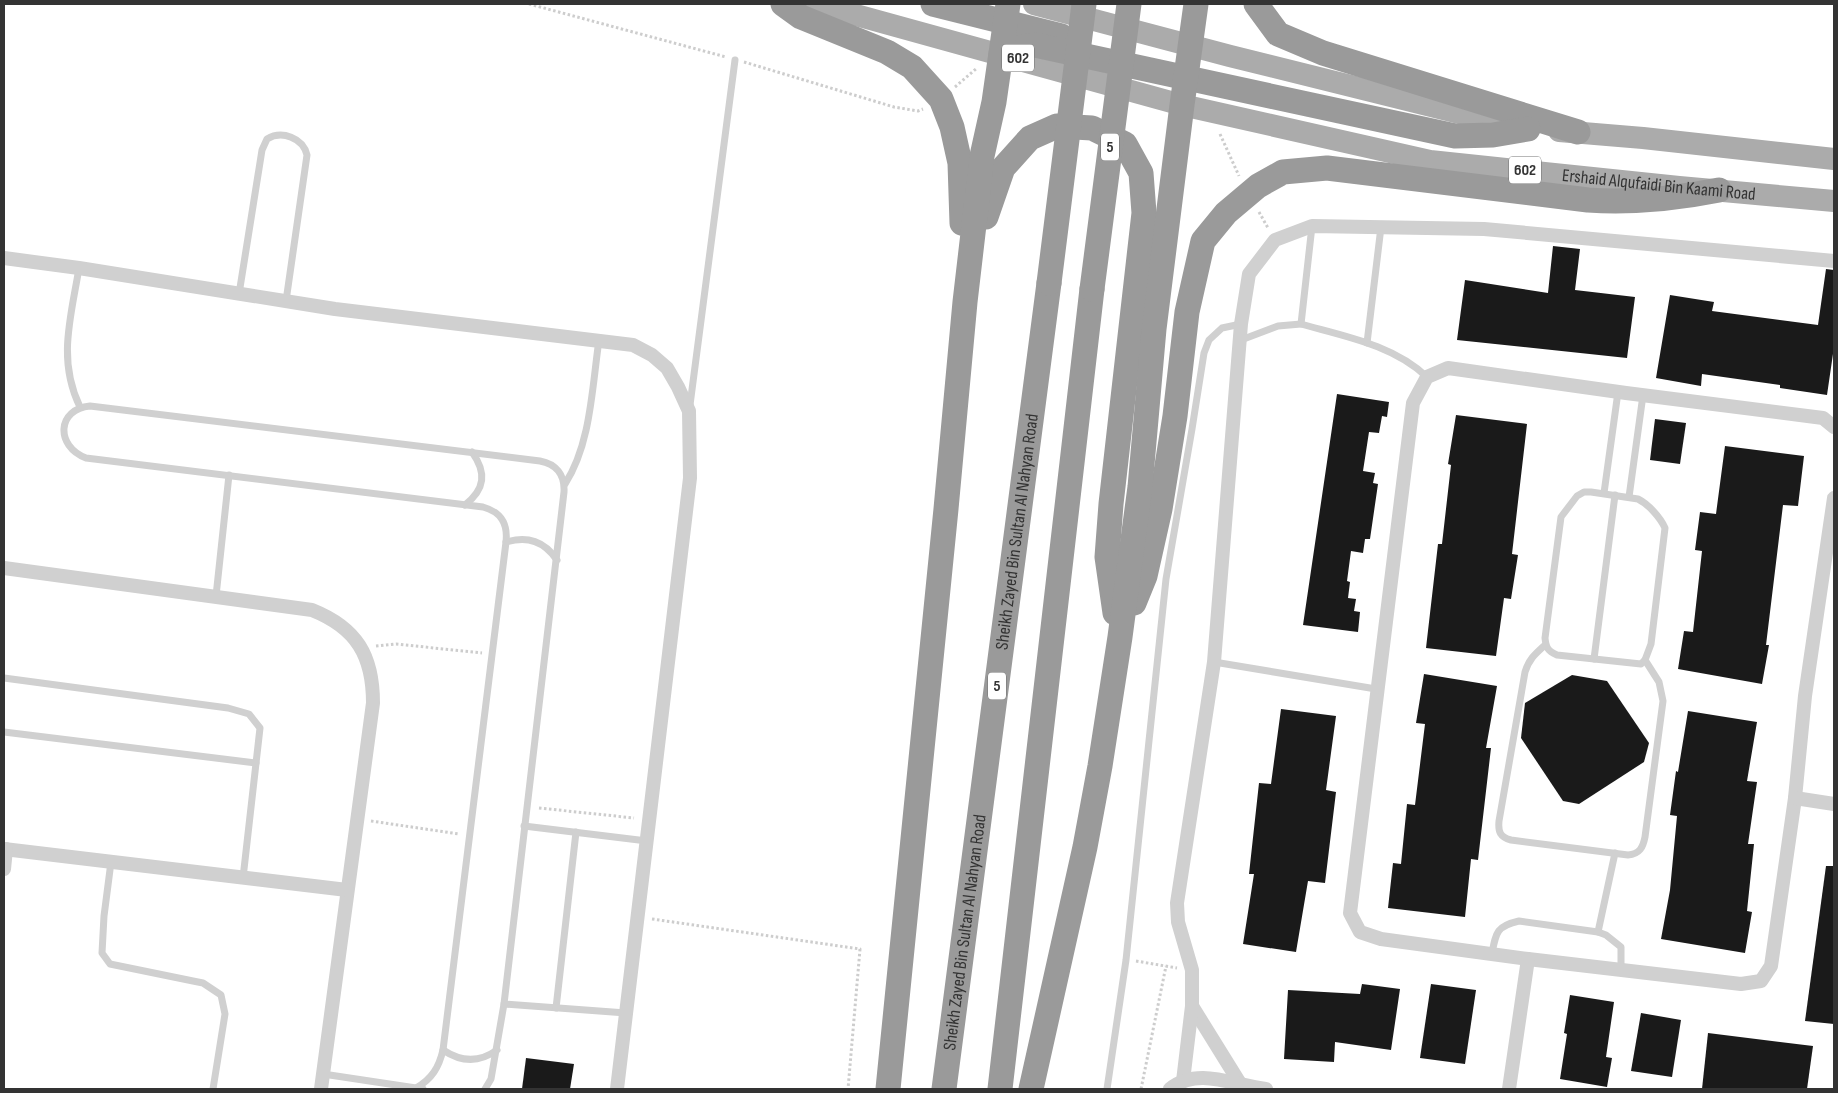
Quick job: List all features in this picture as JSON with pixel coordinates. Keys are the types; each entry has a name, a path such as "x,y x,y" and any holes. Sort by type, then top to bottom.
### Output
{"highway":[{"path":"783,4 801,17 887,52 912,66 941,99 952,127 960,163 965,302"},
{"path":"933,4 1007,14 1144,55 1166,56 1178,53 1190,45"},
{"name":"Sheikh Zayed Bin Sultan Al Nahyan Road","path":"944,1089 1084,4"},
{"name":"5","path":"1000,1089 1092,289 1129,4"},
{"path":"1031,1089 1085,847 1120,637 1140,487 1154,329 1196,4"},
{"path":"1256,4 1278,34 1323,54 1578,132"},
{"path":"888,1089 965,302 982,156 994,102 1007,14"},
{"path":"1001,54 1035,45 1186,76 1455,136 1493,135 1528,129"},
{"path":"971,262 1003,168 1030,138 1057,126 1092,128 1125,144 1141,173 1144,213 1111,504 1108,548 1111,591 1120,637"},
{"path":"1120,637 1145,576 1158,518 1175,416 1187,312 1203,240 1226,213 1258,186 1283,172 1327,168 1619,202 1656,200 1719,190"}],"main road":[{"name":"602","path":"816,4 1182,105"},
{"path":"1034,4 1230,56 1528,129 1578,132 1834,157"},
{"name":"Ershaid Alqufaidi Bin Kaami Road","path":"1182,105 1430,161 1834,200"},
{"path":"1768,194 1834,209"}],"street":[{"path":"1183,1081 1192,1006 1192,970 1178,922 1177,903 1214,662 1241,324 1249,274 1275,240 1312,226 1484,229 1834,261"},
{"path":"4,258 79,268 335,309 632,345 652,354 667,368 678,386 689,411 690,478 618,1089"},
{"path":"1834,427 1823,418 1448,368 1427,377 1413,403 1376,689 1350,913 1360,932 1382,940 1528,959 1741,984 1761,981 1771,966 1834,498"},
{"path":"4,568 312,610 329,616 352,635 361,647 371,674 373,704 321,1089"},
{"path":"1795,798 1834,804"},
{"path":"4,869 5,849 347,890"},
{"path":"1509,1089 1528,959"},
{"path":"1192,1006 1235,1087"},
{"path":"1170,1089 1183,1081 1213,1077 1235,1087 1266,1089"}],"lane":[{"path":"689,411 735,60"},
{"path":"239,294 262,150 267,139 278,135 295,138 301,142 307,155 286,302"},
{"path":"1301,324 1312,226"},
{"path":"1367,343 1382,228"},
{"path":"79,268 67,355 70,382 80,407"},
{"path":"1107,1089 1126,960 1166,579 1204,353 1209,340 1222,328 1241,324"},
{"path":"1241,340 1278,326 1301,324 1367,343 1414,365 1427,377"},
{"path":"484,1089 491,1079 504,1004 565,484 576,464 584,441 599,340"},
{"path":"1604,493 1618,392"},
{"path":"1629,497 1643,395"},
{"path":"323,1074 420,1089 437,1068 443,1050 506,542 507,532 505,523 500,515 492,510 466,505 86,458 69,448 65,439 64,429 66,420 72,412 80,407 100,407 472,452 547,462 559,471 565,484"},
{"path":"466,505 475,498 481,486 483,474 480,462 472,452"},
{"path":"216,596 230,475"},
{"path":"1592,492 1615,495 1643,502 1663,522 1665,528 1651,644 1645,660 1641,664 1557,655 1551,652 1545,645 1544,638 1561,517 1577,496 1592,492"},
{"path":"1594,659 1615,495"},
{"path":"506,542 523,538 531,540 546,547 557,560"},
{"path":"1545,645 1533,655 1528,662 1525,672 1498,831 1500,835 1511,840 1628,854 1638,852 1642,848 1663,701 1659,682 1645,660"},
{"path":"1214,662 1376,689"},
{"path":"4,678 228,708 249,714 260,728 243,878"},
{"path":"4,732 256,763"},
{"path":"524,826 647,841"},
{"path":"556,1008 576,832"},
{"path":"1598,932 1615,853"},
{"path":"111,862 104,916 102,953 110,964 203,983 221,994 225,1014 213,1089"},
{"path":"1492,954 1495,936 1500,928 1509,923 1519,921 1598,932 1606,935 1620,947 1621,969"},
{"path":"504,1004 626,1014"},
{"path":"443,1050 457,1058 474,1060 490,1055 497,1050"}],"path":[{"path":"529,4 910,110 918,111 941,99 978,67"},
{"path":"361,647 396,644 492,654"},
{"path":"527,806 650,819"},
{"path":"357,819 470,835"},
{"path":"638,918 860,948 848,1089"},
{"path":"1126,960 1192,970"},
{"path":"1141,1089 1166,966"}],"building":[{"path":"1553,246 1580,249 1575,290 1635,297 1627,358 1457,340 1465,280 1548,293"},
{"path":"1826,269 1834,270 1834,347 1827,395 1780,388 1780,385 1702,374 1701,386 1656,378 1670,295 1714,302 1712,311 1818,325"},
{"path":"1337,394 1389,402 1387,417 1382,416 1379,433 1369,432 1363,471 1375,473 1373,483 1378,484 1370,539 1365,539 1363,553 1351,551 1347,581 1350,582 1348,598 1356,599 1354,611 1360,612 1358,632 1303,625"},
{"path":"1456,415 1527,424 1512,554 1518,555 1511,599 1504,598 1496,656 1426,648 1438,544 1442,544 1451,465 1448,464"},
{"path":"1655,419 1686,423 1680,464 1650,460"},
{"path":"1725,446 1804,456 1798,506 1783,505 1766,645 1769,645 1762,684 1678,669 1684,631 1693,632 1702,551 1695,550 1700,512 1716,514"},
{"path":"1424,674 1497,686 1486,748 1491,748 1478,860 1471,859 1465,917 1388,908 1393,863 1401,864 1407,804 1415,805 1425,724 1416,723"},
{"path":"1572,675 1607,681 1649,743 1644,762 1579,804 1563,801 1521,738 1525,703"},
{"path":"1281,709 1336,716 1326,790 1336,792 1325,883 1308,881 1296,952 1243,944 1254,874 1249,874 1259,783 1271,784"},
{"path":"1688,711 1757,722 1747,781 1757,782 1748,844 1754,844 1747,911 1752,912 1745,953 1661,939 1670,890 1677,816 1670,815 1676,771 1678,772"},
{"path":"1826,866 1834,866 1834,1024 1805,1021"},
{"path":"1362,984 1400,989 1391,1050 1335,1042 1334,1062 1284,1059 1288,990 1360,994"},
{"path":"1431,984 1476,990 1465,1064 1420,1058"},
{"path":"1570,995 1614,1002 1606,1057 1612,1058 1607,1087 1560,1079 1567,1034 1564,1033"},
{"path":"1641,1013 1681,1020 1672,1077 1631,1071"},
{"path":"1708,1033 1813,1046 1807,1089 1702,1089"},
{"path":"526,1058 574,1064 570,1089 522,1089"}]}
